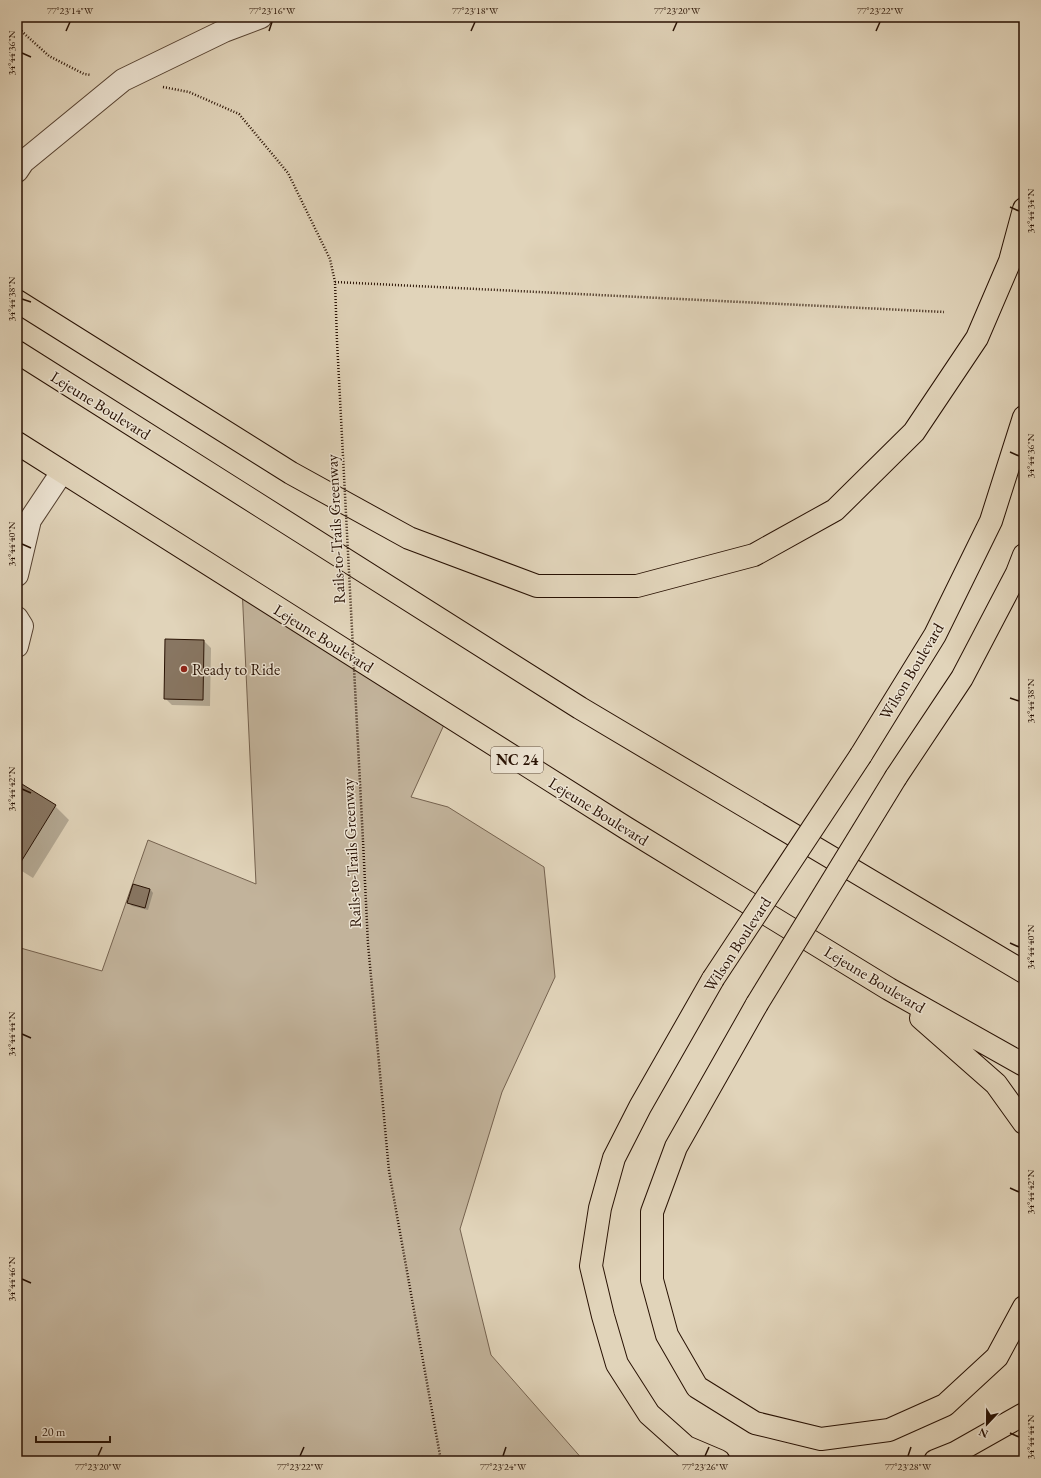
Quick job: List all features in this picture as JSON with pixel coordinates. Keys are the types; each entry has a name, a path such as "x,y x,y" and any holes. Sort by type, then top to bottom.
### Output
{"main road":[{"path":"17,301 291,473 410,538 537,586 637,586 754,555 835,510 914,432 978,338 1010,261 1024,209"},
{"name":"Lejeune Boulevard","path":"17,352 580,708 1024,972"},
{"name":"Wilson Boulevard","path":"719,1461 686,1447 649,1414 617,1364 602,1316 591,1266 600,1208 614,1158 640,1107 713,979 861,755 935,635 991,521 1024,417"},
{"name":"Lejeune Boulevard","path":"17,443 626,828 889,989 1024,1065"},
{"path":"1024,555 1017,573 962,678 896,777 757,1004 676,1147 652,1212 652,1280 667,1335 697,1387 755,1423 821,1439 889,1430 945,1405 997,1357 1024,1307"},
{"path":"889,989 996,1084 1024,1123"},
{"path":"935,1461 955,1453 1024,1414"}],"lane":[{"path":"17,171 23,162 123,80 224,31 261,17"},
{"path":"17,575 24,521 62,472"},
{"path":"17,618 22,626 17,646"}],"path":[{"path":"17,27 49,56 84,74 123,80"},
{"name":"Rails-to-Trails Greenway","path":"159,86 188,92 239,114 288,173 330,259 335,282 368,944 389,1171 441,1461"},
{"path":"335,282 944,312"}],"shaded area":[{"path":"242,587 448,716 411,797 448,807 544,867 555,977 502,1092 460,1229 491,1355 584,1461 17,1461 17,947 102,971 148,840 256,884"}],"building":[{"name":"Ready to Ride","path":"165,639 204,640 203,700 164,699"},
{"path":"17,781 56,805 19,865 17,864"},
{"path":"133,884 150,889 145,908 127,903"}],"place":[{"name":"Ready to Ride","path":"184,669"}]}
